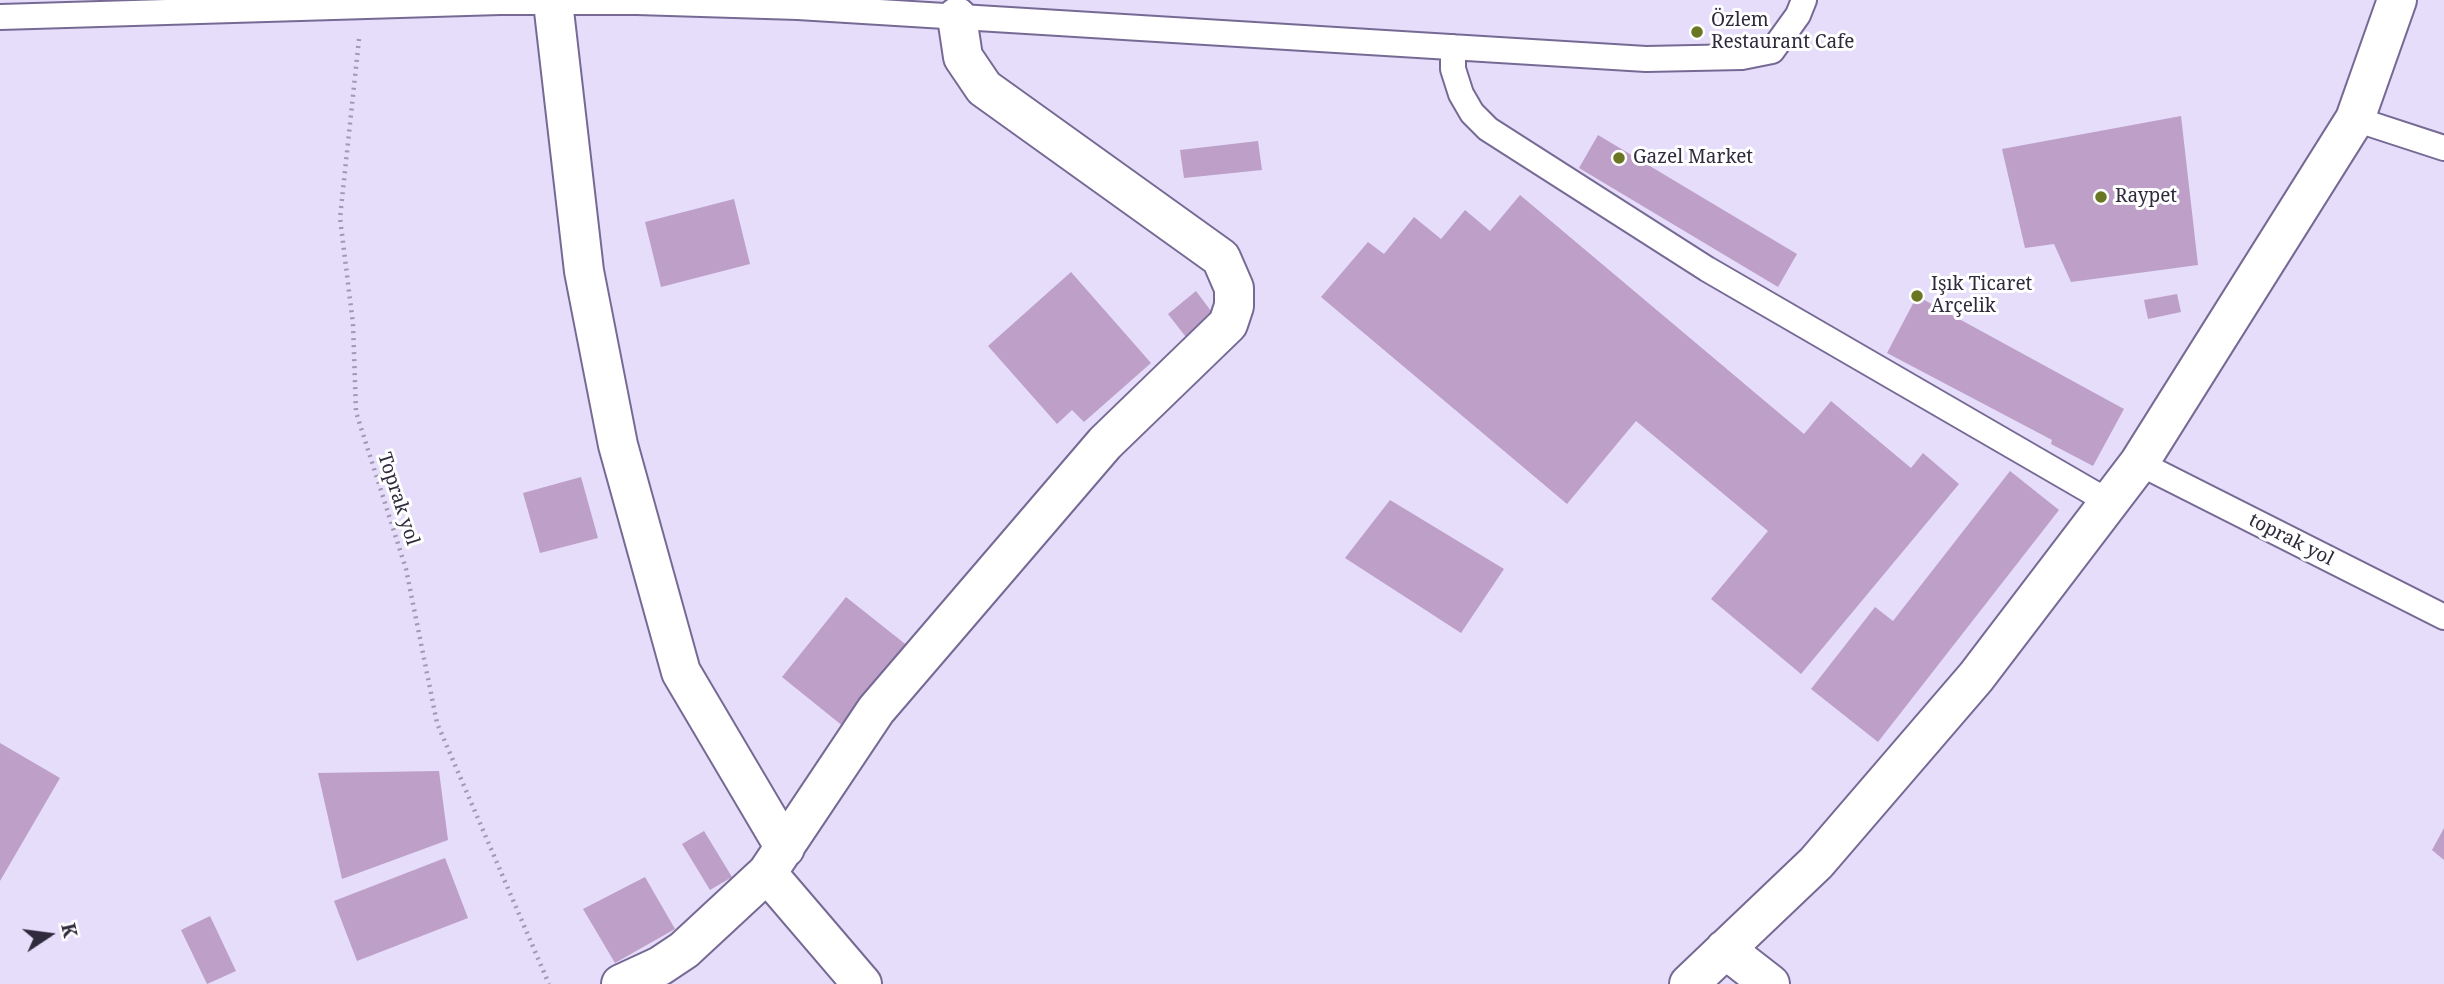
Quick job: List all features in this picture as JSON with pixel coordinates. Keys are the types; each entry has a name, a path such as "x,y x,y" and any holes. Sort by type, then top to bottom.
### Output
{"street":[{"path":"1689,984 1816,863 1976,677 2138,463 2355,119 2397,0"},
{"path":"553,2 584,271 618,445 681,672 776,861 862,984"},
{"path":"621,984 660,966 684,950 776,861 876,710 1105,443 1228,324 1234,306 1234,288 1221,258 984,88 963,57 957,17"},
{"path":"1725,950 1770,984"}],"lane":[{"path":"0,16 553,2 798,7 1646,59 1741,57 1772,51 1798,15 1804,0"},
{"path":"1453,47 1453,68 1461,94 1472,113 1488,129 1707,269 2109,502"},
{"path":"2355,119 2444,148"},
{"name":"toprak yol","path":"2138,463 2444,617"}],"path":[{"name":"Toprak yol","path":"362,5 340,218 353,324 356,412 406,569 437,723 549,984"}],"building":[{"name":"Raypet","path":"2181,116 2198,265 2071,282 2054,244 2025,248 2002,149"},
{"path":"1598,135 1797,254 1778,287 1579,168"},
{"path":"1258,141 1262,170 1184,178 1180,150"},
{"path":"1520,195 1804,434 1831,401 1911,468 1923,453 1959,484 1801,674 1711,599 1768,531 1636,421 1567,504 1321,297 1368,242 1384,254 1414,217 1441,239 1465,210 1490,231"},
{"path":"734,199 750,264 661,287 645,222"},
{"path":"1071,272 1151,363 1084,422 1072,410 1057,424 988,346"},
{"path":"1196,291 1217,319 1189,341 1168,314"},
{"path":"2177,294 2181,312 2148,319 2144,300"},
{"path":"1917,296 2124,409 2093,466 2051,444 2052,440 1887,353"},
{"path":"2010,471 2059,510 1878,742 1811,689 1875,607 1893,621"},
{"path":"581,477 598,538 540,553 523,493"},
{"path":"1390,500 1504,569 1461,633 1345,558"},
{"path":"846,597 909,647 844,727 782,677"},
{"path":"0,743 60,778 0,881"},
{"path":"439,771 448,840 342,879 318,773"},
{"path":"2444,828 2444,860 2432,850"},
{"path":"704,831 732,877 710,890 682,844"},
{"path":"445,858 468,918 357,961 334,901"},
{"path":"645,877 675,929 615,963 583,909"},
{"path":"210,916 236,971 207,984 181,930"}],"place":[{"name":"Özlem Restaurant Cafe","path":"1697,32"},
{"name":"Gazel Market","path":"1619,158"},
{"name":"Raypet","path":"2101,197"},
{"name":"Işık Ticaret Arçelik","path":"1917,296"}]}
